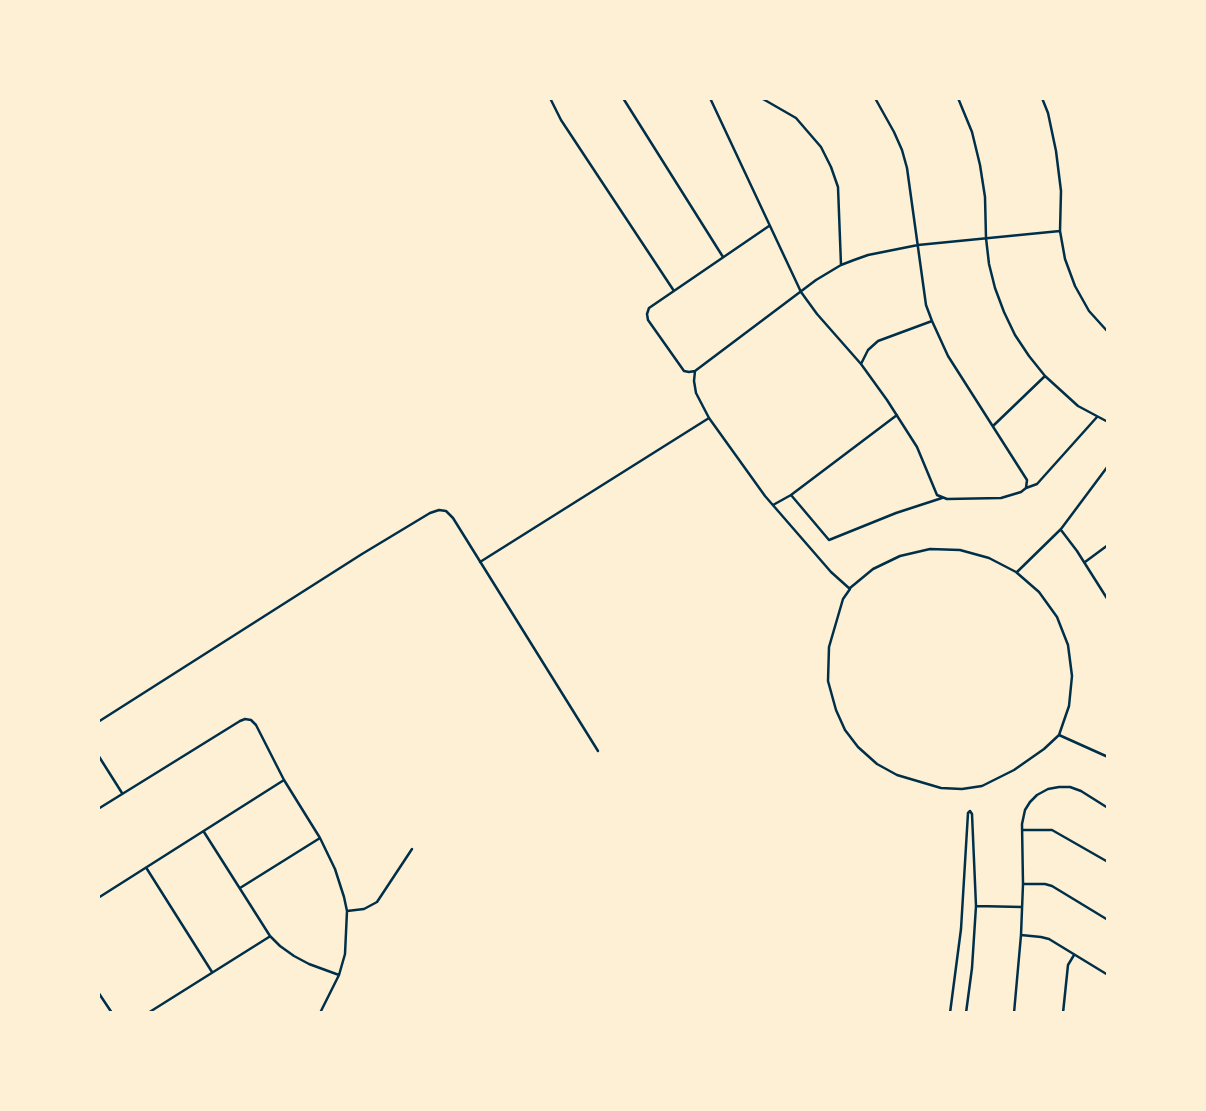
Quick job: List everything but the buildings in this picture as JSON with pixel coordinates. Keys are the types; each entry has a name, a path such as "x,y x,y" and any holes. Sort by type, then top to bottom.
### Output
{"street":[{"path":"550,98 561,120 674,290"},
{"path":"623,98 723,257"},
{"path":"710,98 801,292 861,364 897,415 922,457 936,492 942,498"},
{"path":"759,98 796,118 810,132 826,157 838,187 841,265"},
{"path":"875,98 902,150 926,305 932,321 948,356 1027,480 1026,488"},
{"path":"958,98 972,132 980,165 989,264 1004,312 1015,335 1045,376 1078,405 1108,422"},
{"path":"1042,98 1056,151 1061,191 1060,231 1065,259 1075,286 1090,311 1108,332"},
{"path":"769,226 649,308 647,317 682,369 689,372 695,370 816,280 841,265 868,255 918,245 1060,231"},
{"path":"861,364 868,350 878,341 932,321"},
{"path":"695,370 696,393 709,418 765,496 831,572 850,589"},
{"path":"993,426 1045,376"},
{"path":"773,505 791,495 897,415"},
{"path":"791,495 829,540 942,498 1001,498 1037,484 1097,417"},
{"path":"480,562 709,418"},
{"path":"1016,572 1061,529 1108,466"},
{"path":"98,722 362,554 439,510 450,514 598,751"},
{"path":"1061,529 1108,600"},
{"path":"1084,562 1108,545"},
{"path":"930,549 960,550 989,558 1016,572 1039,592 1056,617 1068,645 1072,676 1069,706 1059,734 1044,749 1014,770 982,786 941,788 897,775 877,764 858,747 845,730 828,681 829,647 843,599 850,589 873,569 900,556 930,549"},
{"path":"98,809 240,721 251,720 320,838 335,869 347,911 345,954 339,975 320,1013"},
{"path":"1059,734 1108,757"},
{"path":"98,755 122,793"},
{"path":"98,898 284,780"},
{"path":"1014,1013 1021,934 1022,820 1027,806 1037,795 1065,786 1076,789 1108,808"},
{"path":"950,1013 961,929 970,811 976,906 965,1013"},
{"path":"1022,830 1052,830 1108,862"},
{"path":"204,832 279,946 309,964 339,975"},
{"path":"240,888 320,838"},
{"path":"347,911 364,909 376,902 412,849"},
{"path":"146,868 212,972"},
{"path":"1023,884 1052,886 1108,920"},
{"path":"976,906 1022,907"},
{"path":"1021,934 1045,938 1108,975"},
{"path":"148,1013 270,936"},
{"path":"1063,1013 1068,965 1073,955"},
{"path":"98,992 111,1013"}]}
